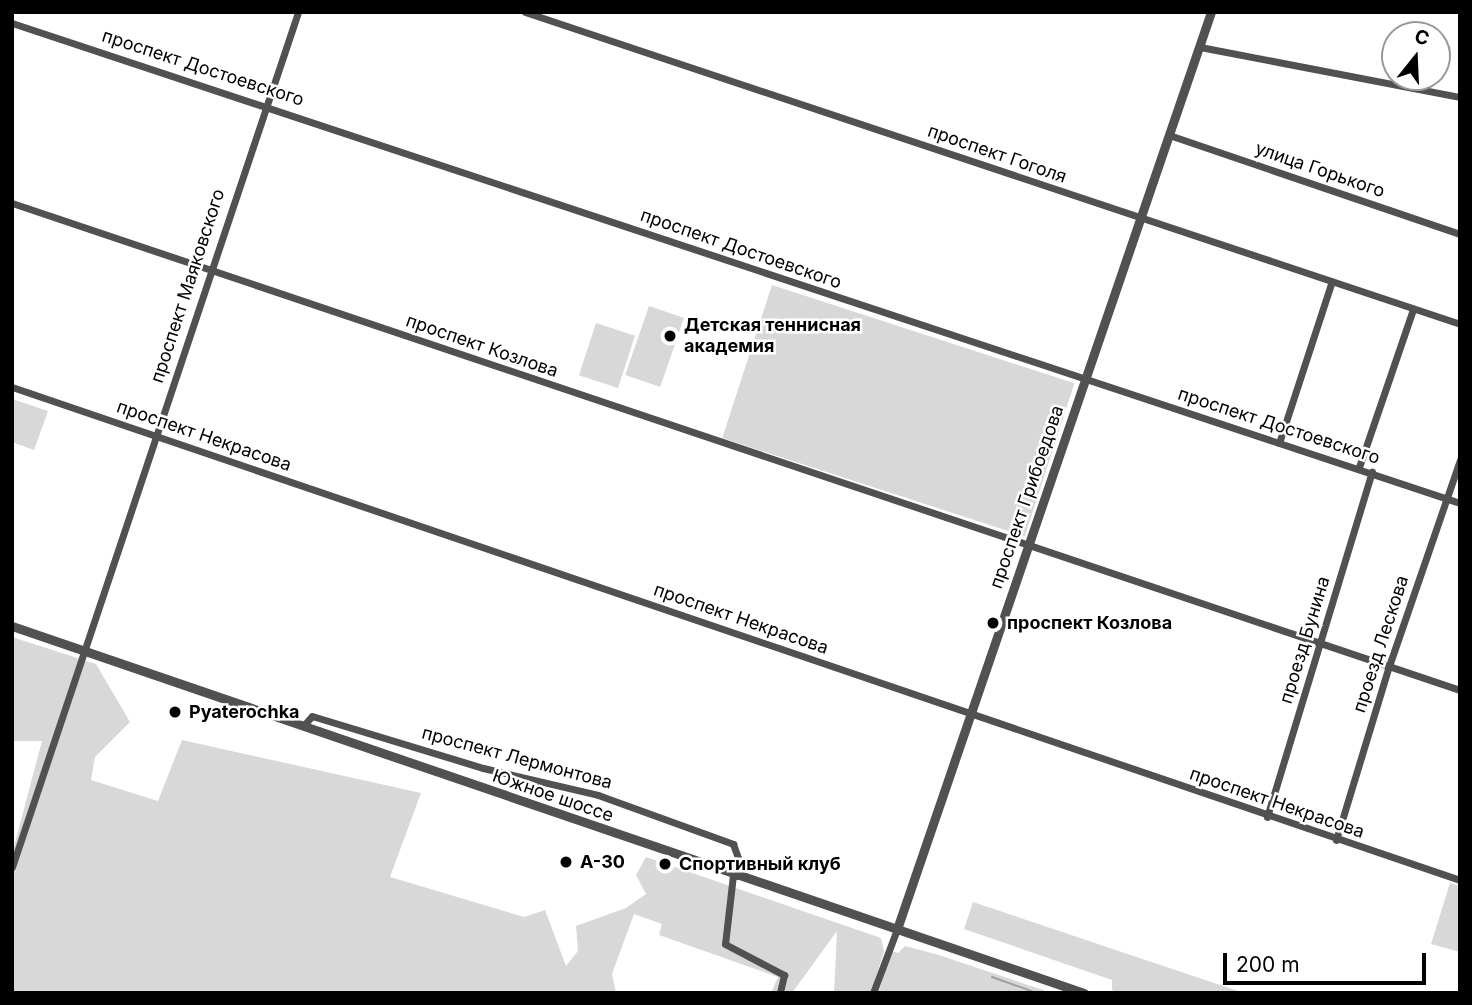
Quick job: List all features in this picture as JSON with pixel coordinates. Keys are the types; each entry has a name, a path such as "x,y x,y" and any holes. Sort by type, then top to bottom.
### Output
{"street":[{"name":"проспект Маяковского","path":"12,867 208,270 268,105 298,12"},
{"name":"проспект Гоголя","path":"525,12 1460,324"},
{"name":"проспект Грибоедова","path":"873,993 1211,12"},
{"name":"проспект Достоевского","path":"12,23 268,105 1083,381 1359,467 1460,503"},
{"path":"1200,47 1460,97"},
{"name":"улица Горького","path":"1169,135 1460,234"},
{"name":"проспект Козлова","path":"12,203 1026,547 1322,642 1460,690"},
{"path":"1279,443 1332,281"},
{"path":"1359,467 1413,309"},
{"name":"проспект Некрасова","path":"12,387 1267,817 1460,880"},
{"name":"проезд Лескова","path":"1336,840 1389,666 1460,460"},
{"name":"проезд Бунина","path":"1267,817 1372,472"},
{"name":"Южное шоссе","path":"12,626 734,876 1084,993"},
{"name":"проспект Лермонтова","path":"303,726 312,716 483,768 598,795 733,844 738,858 734,876"},
{"path":"734,876 725,944 784,975 780,993"}],"shaded area":[{"path":"772,285 1074,383 1025,536 722,438"},
{"path":"649,306 684,318 660,387 625,375"},
{"path":"596,323 635,336 618,388 579,375"},
{"path":"12,399 48,411 34,450 12,442"},
{"path":"12,637 96,664 130,722 95,757 91,780 158,801 182,740 421,793 390,877 524,917 545,910 566,966 578,951 576,926 626,908 646,894 636,875 646,857 881,938 884,951 871,993 834,993 837,931 792,993 771,993 778,977 659,935 662,924 634,914 612,974 616,993 12,993 12,854 42,741 12,741"},
{"path":"1450,883 1460,886 1460,952 1431,944"},
{"path":"973,902 1244,993 1119,993 1112,990 1112,980 964,929"},
{"path":"905,946 1052,993 878,993 892,951 898,953"}],"waterway":[{"path":"992,977 1037,993"}],"place":[{"name":"Детская теннисная академия","path":"670,336"},
{"name":"проспект Козлова","path":"993,623"},
{"name":"Pyaterochka","path":"175,712"},
{"name":"А-30","path":"566,862"},
{"name":"Спортивный клуб","path":"665,864"}]}
